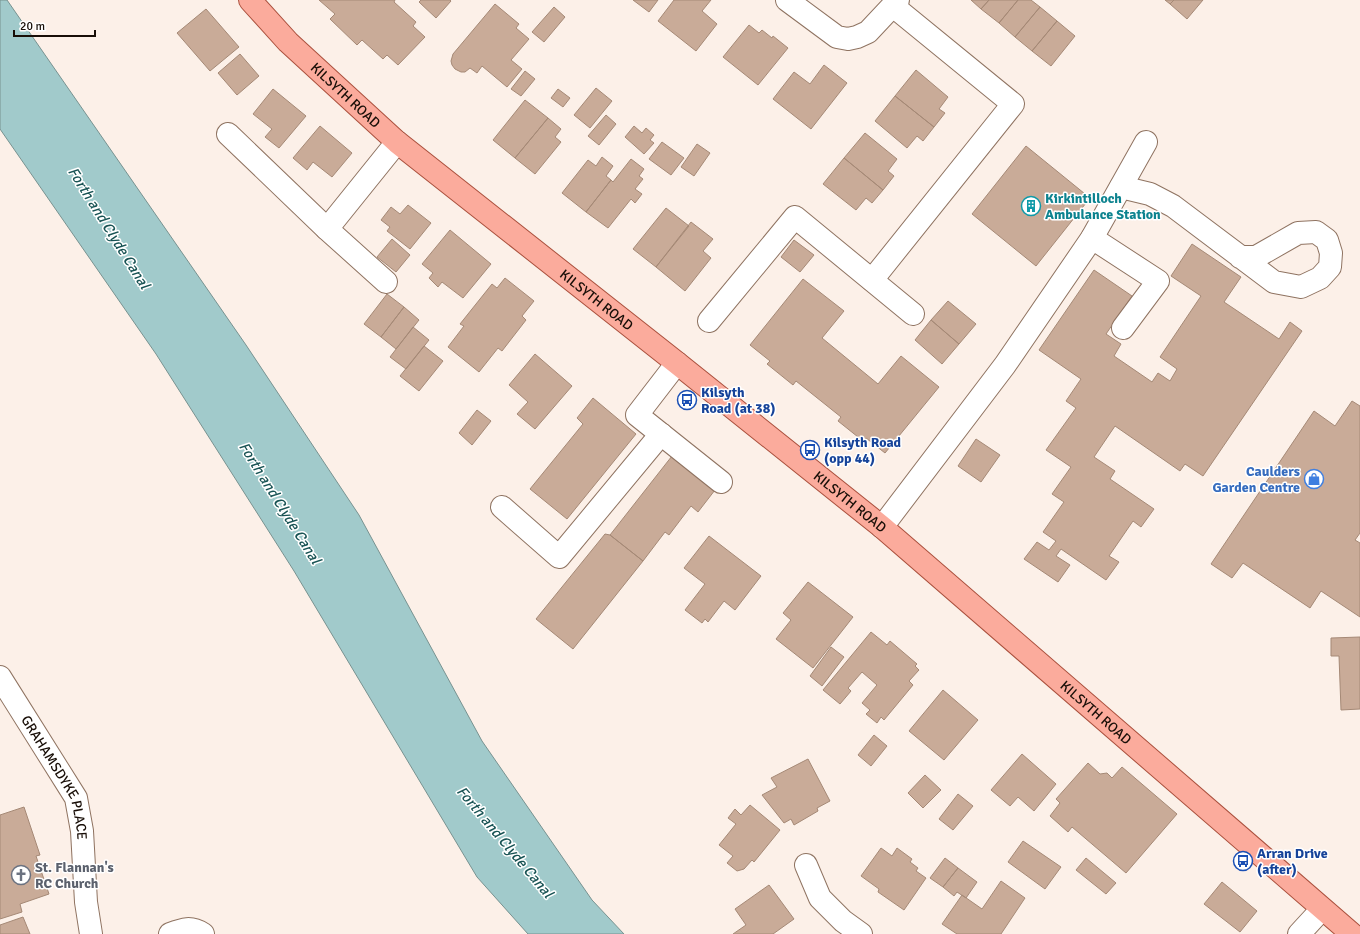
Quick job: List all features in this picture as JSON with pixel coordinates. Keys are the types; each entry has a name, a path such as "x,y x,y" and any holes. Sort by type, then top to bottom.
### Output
{"main road":[{"name":"KILSYTH ROAD","path":"250,0 288,42 397,142 882,527 1352,934"}],"street":[{"path":"788,0 836,37 848,39 868,32 896,3 1013,104 872,280"},
{"path":"228,134 327,229 386,282"},
{"path":"327,229 397,142"},
{"path":"882,527 1005,365 1092,238 1146,142"},
{"path":"1121,187 1150,194 1173,206 1240,257"},
{"path":"709,321 795,218 913,314"},
{"path":"1092,238 1158,281 1123,328"},
{"path":"677,363 637,415 721,482"},
{"path":"502,507 559,557 661,434"},
{"name":"GRAHAMSDYKE PLACE","path":"0,676 76,798 82,831 86,902 91,934"},
{"path":"806,865 820,898 843,922 861,934"},
{"path":"1299,934 1322,909"},
{"path":"170,934 185,928 196,930 203,934"}],"water":[{"name":"Forth and Clyde Canal","path":"0,0 7,0 246,345 359,515 482,741 592,900 624,934 528,934 477,877 294,571 156,354 0,129"}],"building":[{"path":"319,0 395,0 394,2 416,22 413,26 425,37 398,65 387,55 383,59 362,40 357,45 330,19 335,14"},
{"path":"421,0 451,1 436,18 419,2"},
{"path":"633,0 658,0 649,12"},
{"path":"674,0 711,0 702,11 717,24 696,51 658,21"},
{"path":"971,0 989,0 981,9"},
{"path":"989,0 1018,0 999,23 981,9"},
{"path":"1018,0 1031,0 1040,7 1015,37 999,23"},
{"path":"1165,0 1174,0 1170,4"},
{"path":"1174,0 1203,0 1187,19 1170,4"},
{"path":"495,4 519,24 516,28 529,39 511,60 522,69 507,87 482,66 477,73 470,68 465,72 461,72 455,69 451,61 453,54"},
{"path":"554,7 565,17 544,42 532,32"},
{"path":"1040,7 1057,21 1032,51 1015,37"},
{"path":"206,9 239,47 210,71 177,33"},
{"path":"1057,21 1075,36 1051,66 1032,51"},
{"path":"749,25 759,33 762,30 772,38 773,36 788,48 758,85 723,57"},
{"path":"240,54 259,76 237,95 218,73"},
{"path":"824,65 847,83 811,129 773,99 794,72 810,84"},
{"path":"916,70 948,97 939,109 945,113 934,127 895,96"},
{"path":"525,71 535,79 521,96 511,89"},
{"path":"596,88 612,101 590,128 574,115"},
{"path":"273,89 306,116 279,148 265,137 272,129 253,114"},
{"path":"558,89 570,98 563,107 551,98"},
{"path":"895,96 934,127 923,141 917,136 907,148 875,121"},
{"path":"525,100 548,118 515,158 493,140"},
{"path":"606,115 616,124 599,145 588,136"},
{"path":"548,118 561,129 555,137 561,142 535,174 515,158"},
{"path":"320,126 352,153 332,177 313,162 307,170 293,158"},
{"path":"634,126 642,133 646,128 654,135 650,140 654,143 644,154 625,137"},
{"path":"865,133 897,159 888,171 894,176 883,190 844,158"},
{"path":"662,142 684,158 671,175 649,159"},
{"path":"697,144 710,153 694,176 681,167"},
{"name":"Kirkintilloch Ambulance Station","path":"1026,146 1090,198 1036,266 972,214"},
{"path":"602,157 613,166 606,176 611,180 586,212 562,193 588,160 596,166"},
{"path":"844,158 883,190 872,203 866,198 856,210 823,184"},
{"path":"631,159 644,169 639,176 643,179 635,189 642,194 635,203 631,199 608,228 586,212 611,180 613,182"},
{"path":"408,205 431,223 410,249 387,231 390,227 381,220 391,207 400,214"},
{"path":"666,208 689,226 656,267 633,249"},
{"path":"691,222 713,239 703,251 711,258 685,291 656,267"},
{"path":"450,230 491,264 463,298 442,282 438,287 429,278 433,273 422,264"},
{"path":"392,239 410,255 396,272 377,257"},
{"path":"794,240 814,255 800,272 781,257"},
{"path":"1192,244 1241,277 1224,302 1279,339 1290,322 1302,331 1203,476 1185,464 1180,471 1115,426 1094,457 1115,471 1110,479 1154,509 1141,527 1133,521 1109,556 1119,562 1106,580 1061,549 1056,556 1070,565 1058,582 1024,559 1037,542 1049,550 1056,541 1043,532 1064,502 1052,494 1071,467 1046,450 1076,408 1066,401 1081,379 1039,350 1094,270 1132,296 1106,334 1121,344 1114,356 1152,382 1158,373 1170,381 1177,369 1160,357 1201,296 1171,276"},
{"path":"505,278 534,301 522,316 526,320 502,351 498,348 479,372 448,347 464,326 460,324 492,284 497,288"},
{"path":"803,279 844,311 822,338 878,384 901,356 939,387 885,453 866,438 863,441 838,421 841,417 796,381 793,385 767,364 770,361 750,345"},
{"path":"387,294 404,307 381,337 364,324"},
{"path":"948,301 976,324 959,344 931,320"},
{"path":"404,307 419,320 396,349 381,337"},
{"path":"931,320 959,344 942,364 915,340"},
{"path":"413,327 429,340 406,369 390,357"},
{"path":"424,346 443,361 419,391 400,376"},
{"path":"535,354 572,386 535,429 517,414 528,402 509,385"},
{"path":"593,398 636,434 567,519 530,489 583,424 577,418"},
{"name":"Caulders Garden Centre","path":"1352,401 1360,406 1360,533 1355,540 1360,543 1360,617 1321,591 1310,608 1243,563 1232,578 1211,564 1314,411 1335,426"},
{"path":"477,410 491,421 472,445 459,433"},
{"path":"976,439 1000,455 981,482 958,466"},
{"path":"672,456 715,490 698,512 691,506 669,535 665,532 643,561 610,535"},
{"path":"605,534 610,535 643,561 573,649 536,619"},
{"path":"709,536 761,576 735,610 724,601 708,622 705,619 702,623 685,610 705,584 684,568"},
{"path":"808,582 853,617 813,668 776,639 791,620 783,613"},
{"path":"871,632 887,645 890,641 917,664 915,666 919,670 909,681 913,685 884,720 881,717 877,723 866,714 870,710 862,703 877,685 862,672 848,688 851,691 840,704 823,690"},
{"path":"1360,637 1360,709 1341,710 1339,656 1331,656 1331,638"},
{"path":"831,647 844,657 822,686 810,676"},
{"path":"943,690 978,720 944,760 909,731"},
{"path":"874,735 887,746 871,766 858,755"},
{"path":"1022,754 1056,784 1034,811 1018,797 1010,806 991,790"},
{"path":"808,759 830,801 817,808 818,811 794,825 791,819 784,823 762,795 777,787 771,778"},
{"path":"1088,763 1100,774 1107,773 1112,778 1122,767 1177,814 1126,873 1072,827 1068,832 1050,816 1060,803 1056,799"},
{"path":"925,775 941,790 923,808 908,793"},
{"path":"958,794 973,806 953,830 939,819"},
{"path":"750,805 780,830 754,862 752,860 744,869 737,871 727,863 733,856 719,845 736,824 728,818 735,809 741,815"},
{"name":"St. Flannan's RC Church","path":"24,807 40,855 36,856 49,894 20,904 22,912 0,919 0,815"},
{"path":"1023,841 1061,867 1045,889 1008,862"},
{"path":"881,848 892,856 897,848 912,859 910,862 918,868 916,871 926,878 904,910 878,892 879,889 861,876"},
{"path":"945,858 958,868 943,887 930,878"},
{"path":"1086,858 1116,883 1106,894 1076,870"},
{"path":"958,868 977,882 966,898 957,892 954,896 943,887"},
{"path":"1001,881 1025,898 1001,934 957,934 942,924 962,895 982,909"},
{"path":"1222,882 1257,911 1240,932 1204,904"},
{"path":"769,885 794,919 773,934 733,934 746,925 735,909"},
{"path":"23,917 30,934 0,934 0,925"}],"place":[{"name":"Kirkintilloch Ambulance Station","path":"1031,206"},
{"name":"Kilsyth Road (at 38)","path":"687,400"},
{"name":"Kilsyth Road (opp 44)","path":"810,450"},
{"name":"Caulders Garden Centre","path":"1314,479"},
{"name":"Arran Drive (after)","path":"1243,861"},
{"name":"St. Flannan's RC Church","path":"21,875"}]}
